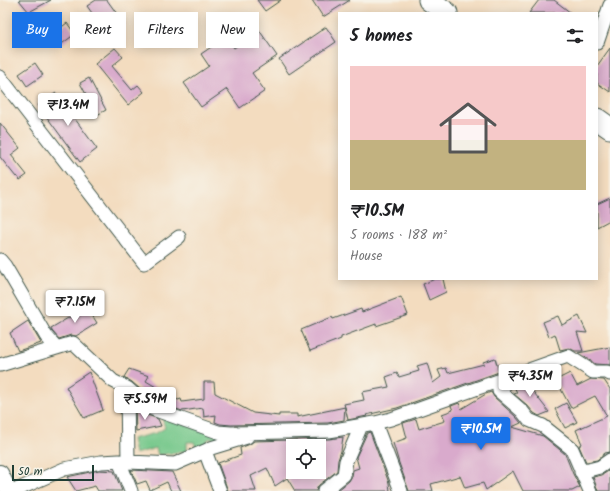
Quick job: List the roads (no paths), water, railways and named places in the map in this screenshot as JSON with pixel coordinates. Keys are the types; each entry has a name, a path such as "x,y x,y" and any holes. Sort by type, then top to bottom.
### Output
{"highway":[{"path":"429,0 446,12"},
{"path":"598,119 610,128"}],"street":[{"path":"598,39 610,5"},
{"path":"0,77 144,264 179,237"},
{"path":"0,260 46,336 57,348"},
{"path":"0,365 73,344 113,381 127,388 150,408 218,432 231,433 329,432 375,423 391,419 513,377 568,356 593,372 607,372 610,374"},
{"path":"513,377 499,391 522,411 529,420 543,426 572,449 589,491"},
{"path":"127,388 123,461 131,491"},
{"path":"375,423 401,491"},
{"path":"324,491 344,475 346,461 361,426"},
{"path":"14,491 64,469 101,462 123,461 175,464 210,448 267,433"},
{"path":"206,451 220,491"},
{"path":"581,472 600,467 610,460"},
{"path":"0,473 9,491"}]}
